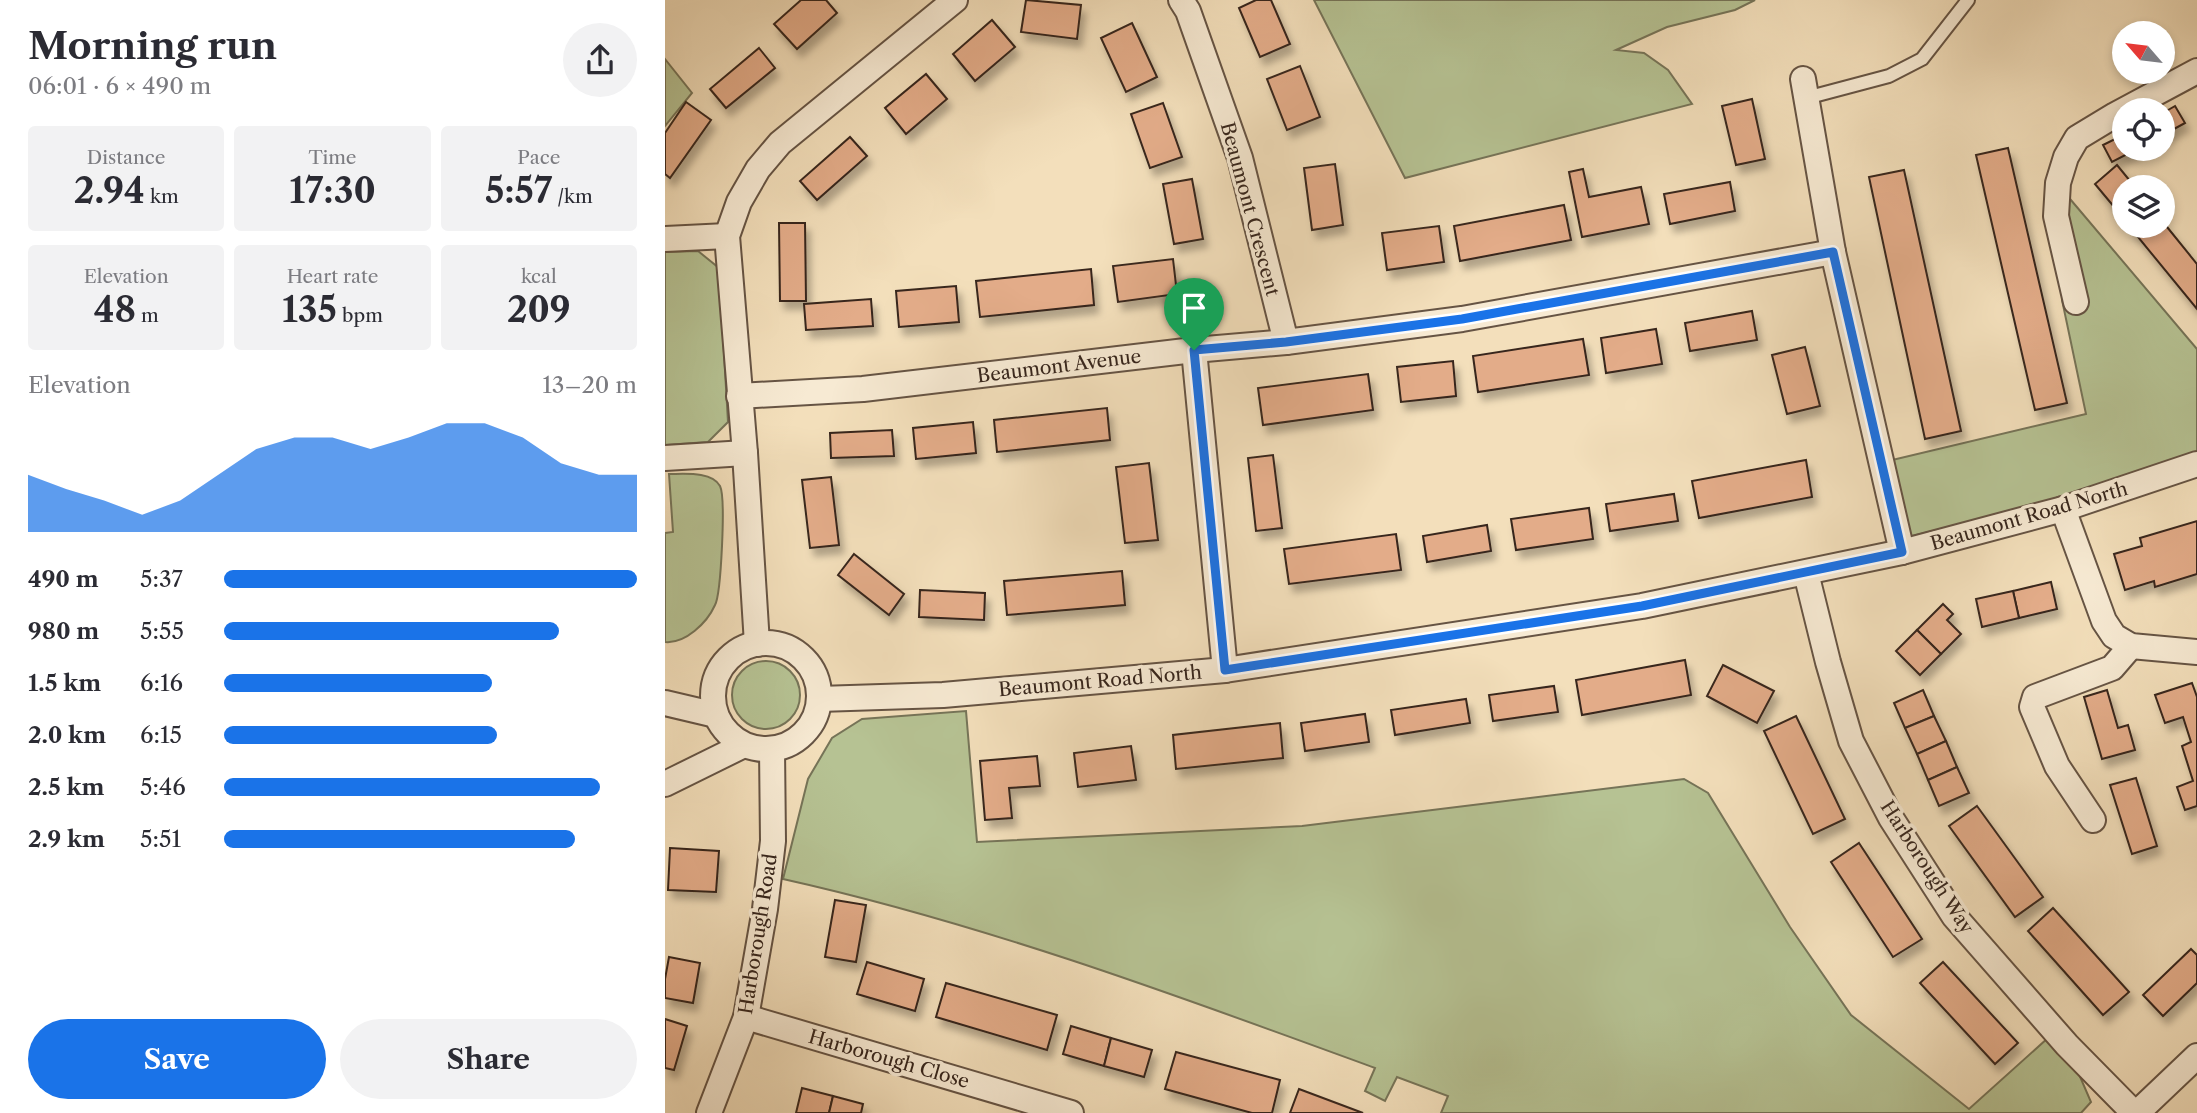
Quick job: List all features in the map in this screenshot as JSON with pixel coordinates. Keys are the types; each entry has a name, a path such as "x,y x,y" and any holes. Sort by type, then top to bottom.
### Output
{"street":[{"path":"757,643 727,236 739,202 758,169 780,143 954,0"},
{"name":"Beaumont Crescent","path":"1181,0 1188,11 1240,158 1286,342"},
{"path":"2077,302 2056,216 2058,183 2066,158 2077,138 2197,71"},
{"path":"1805,88 1833,252 1902,552"},
{"path":"665,240 727,236"},
{"name":"Beaumont Avenue","path":"740,396 863,389 1194,350 1286,342 1462,319 1833,252"},
{"path":"1194,350 1225,670"},
{"path":"665,458 745,453"},
{"name":"Beaumont Road North","path":"819,699 943,695 1225,670 1642,606 1902,552 2063,509 2197,464"},
{"path":"2063,509 2104,621 2114,636 2131,646 2197,652"},
{"name":"Harborough Way","path":"1806,573 1851,741 1891,818 1954,916 2067,1045 2135,1113"},
{"path":"757,643 788,647 802,656 812,668 818,683 817,713 810,727 800,738 786,746 772,749 758,749 733,738 716,715 713,700 714,685 729,657 742,648 757,643"},
{"path":"2093,820 2057,766 2032,707 2035,697 2112,668 2131,646"},
{"path":"665,703 716,715"},
{"path":"665,784 744,745"},
{"name":"Harborough Road","path":"709,1113 746,1017 765,909 773,841 772,749"},
{"name":"Harborough Close","path":"746,1017 1072,1113"},
{"path":"2135,1113 2197,1056"}],"lane":[{"path":"1805,88 1889,76 1922,59 1968,0"}],"green space":[{"path":"1314,0 1755,0 1735,10 1667,27 1616,50 1644,53 1668,70 1692,104 1405,178"},
{"path":"665,59 692,93 665,126"},
{"path":"2065,193 2197,349 2197,466 1904,538 1888,461 2086,414 2062,300"},
{"path":"698,251 719,268 728,422 708,442 665,445 665,252"},
{"path":"669,474 697,474 716,481 722,494 723,526 715,605 707,619 695,631 680,640 665,642 665,533 673,532"},
{"path":"759,661 773,661 785,666 795,676 800,695 795,714 785,724 773,729 759,729 747,724 737,714 732,702 732,688 737,676 747,666"},
{"path":"966,711 977,842 1302,826 1684,779 1708,793 1790,927 1851,1015 1969,1109 2059,1028 2091,1102 2081,1113 1441,1113 1448,1096 1397,1077 1385,1101 1365,1091 1375,1068 1229,1015 1008,940 858,897 783,879 808,779 832,738 862,719"}],"building":[{"path":"801,0 826,0 837,13 797,49 774,24"},
{"path":"1026,0 1081,5 1077,39 1021,32"},
{"path":"1256,0 1271,0 1290,44 1260,57 1239,8"},
{"path":"992,20 1015,47 975,81 953,54"},
{"path":"1132,23 1157,77 1126,92 1101,38"},
{"path":"759,48 775,68 726,108 710,89"},
{"path":"1300,66 1320,117 1287,130 1267,79"},
{"path":"926,74 947,99 906,134 885,108"},
{"path":"1752,99 1765,159 1736,165 1722,106"},
{"path":"686,102 711,120 670,178 665,174 665,133"},
{"path":"1163,103 1182,157 1150,168 1131,114"},
{"path":"2175,106 2185,123 2175,128"},
{"path":"850,137 867,156 817,200 800,181"},
{"path":"2112,140 2114,161 2112,162 2103,145"},
{"path":"2008,148 2067,403 2035,410 1976,155"},
{"path":"1335,164 1343,225 1312,230 1304,168"},
{"path":"2117,165 2125,175 2112,175 2112,204 2095,184"},
{"path":"1583,169 1589,197 1641,187 1649,224 1582,237 1569,172"},
{"path":"1904,170 1961,431 1925,439 1869,177"},
{"path":"1192,179 1203,239 1174,244 1163,184"},
{"path":"1730,182 1735,211 1670,224 1664,194"},
{"path":"1564,205 1571,240 1460,261 1454,226"},
{"path":"779,223 805,223 806,301 780,301"},
{"path":"1439,226 1444,262 1387,270 1382,233"},
{"path":"2175,237 2197,264 2197,309 2139,238"},
{"path":"1173,259 1177,294 1118,302 1113,266"},
{"path":"1091,269 1094,305 980,317 976,281"},
{"path":"956,286 959,322 899,327 896,291"},
{"path":"871,299 873,326 806,330 804,304"},
{"path":"1752,311 1757,340 1690,351 1685,323"},
{"path":"1656,329 1662,364 1606,373 1601,338"},
{"path":"1583,339 1589,375 1478,392 1473,356"},
{"path":"1805,347 1820,406 1787,414 1772,355"},
{"path":"1453,361 1456,396 1401,402 1397,367"},
{"path":"1368,374 1373,410 1263,425 1258,388"},
{"path":"1107,408 1110,440 997,452 994,420"},
{"path":"973,422 976,453 916,459 913,428"},
{"path":"892,430 894,456 831,458 830,433"},
{"path":"1273,455 1282,528 1256,531 1248,458"},
{"path":"1806,460 1812,497 1699,518 1692,481"},
{"path":"1149,463 1158,540 1125,543 1116,467"},
{"path":"831,477 839,545 810,548 802,480"},
{"path":"1674,494 1678,521 1610,531 1606,504"},
{"path":"1589,508 1593,539 1516,550 1511,519"},
{"path":"2197,521 2197,574 2155,587 2154,581 2125,590 2114,554 2142,546 2140,538"},
{"path":"1487,525 1491,551 1427,562 1423,536"},
{"path":"1396,534 1401,570 1289,584 1284,549"},
{"path":"854,554 904,594 889,615 838,575"},
{"path":"1122,571 1125,605 1007,615 1004,581"},
{"path":"2051,582 2057,609 2019,618 2013,591"},
{"path":"920,590 985,593 984,620 919,617"},
{"path":"2013,591 2019,618 1982,627 1976,599"},
{"path":"1943,604 1953,614 1947,620 1961,634 1941,654 1917,630"},
{"path":"1917,630 1941,654 1920,675 1896,651"},
{"path":"1685,660 1691,695 1582,715 1576,680"},
{"path":"1723,665 1774,691 1757,723 1707,696"},
{"path":"2192,683 2197,697 2197,806 2185,810 2177,787 2193,781 2182,746 2191,742 2183,717 2165,723 2155,695"},
{"path":"1554,686 1558,712 1493,721 1489,695"},
{"path":"1923,690 1934,716 1905,728 1894,703"},
{"path":"2107,690 2118,728 2128,725 2135,750 2102,759 2084,697"},
{"path":"1466,699 1470,723 1395,735 1391,710"},
{"path":"1365,714 1369,742 1305,751 1301,723"},
{"path":"1796,716 1845,819 1813,834 1764,731"},
{"path":"1934,716 1946,741 1917,754 1905,728"},
{"path":"1280,723 1283,758 1176,769 1173,735"},
{"path":"1946,741 1957,767 1928,780 1917,754"},
{"path":"1131,746 1136,780 1078,787 1074,753"},
{"path":"1037,756 1040,786 1009,788 1012,818 985,820 980,761"},
{"path":"1957,767 1969,793 1939,806 1928,780"},
{"path":"2136,778 2157,846 2132,854 2110,785"},
{"path":"1977,806 2043,897 2015,917 1949,826"},
{"path":"1859,843 1922,939 1893,957 1831,862"},
{"path":"670,848 719,851 716,892 668,890"},
{"path":"835,900 866,905 856,962 825,957"},
{"path":"2053,908 2129,992 2103,1015 2028,931"},
{"path":"2191,949 2197,955 2197,983 2163,1016 2143,995"},
{"path":"669,957 700,963 693,1003 665,998"},
{"path":"867,962 924,979 915,1011 857,994"},
{"path":"1943,962 2018,1043 1995,1064 1920,983"},
{"path":"946,983 1057,1015 1047,1050 936,1017"},
{"path":"665,1019 687,1026 674,1070 665,1068"},
{"path":"1071,1026 1111,1038 1104,1066 1063,1054"},
{"path":"1111,1038 1152,1050 1144,1077 1104,1066"},
{"path":"1176,1052 1280,1080 1272,1113 1252,1113 1165,1089"},
{"path":"802,1088 833,1096 829,1113 796,1113"},
{"path":"1299,1089 1363,1113 1290,1113"},
{"path":"833,1096 863,1104 861,1113 829,1113"}],"route":[{"path":"1833,252 1902,552 1642,606 1225,670 1194,350 1286,342 1462,319 1833,252"}]}
